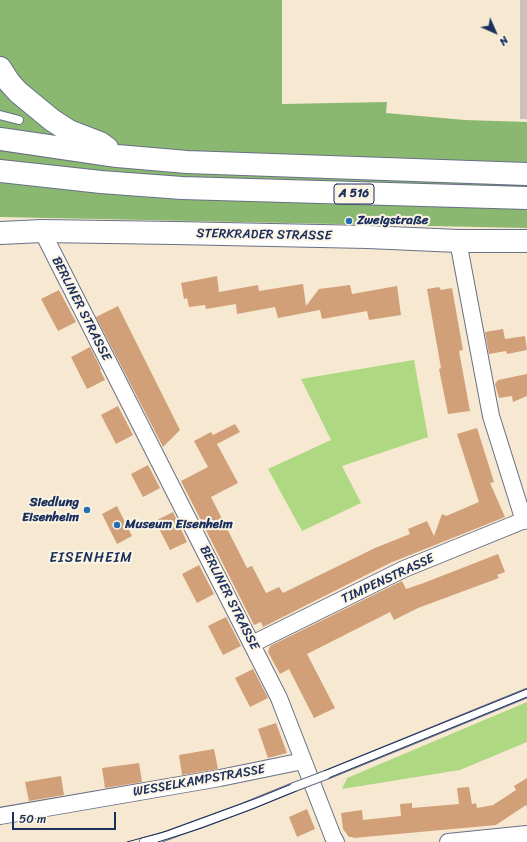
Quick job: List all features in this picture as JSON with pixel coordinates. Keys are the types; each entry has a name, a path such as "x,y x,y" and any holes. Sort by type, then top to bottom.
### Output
{"main road":[{"path":"0,68 18,92 52,120 69,131 100,143 118,156"},
{"name":"A 516","path":"0,139 118,156 186,162 527,174"},
{"name":"A 516","path":"0,171 100,182 182,188 527,198"},
{"name":"STERKRADER STRASSE","path":"0,233 42,231 362,237 458,241 527,241"}],"street":[{"name":"BERLINER STRASSE","path":"42,231 279,698 331,840"},
{"path":"458,241 490,416 526,520"},
{"name":"TIMPENSTRASSE","path":"252,644 404,569 526,520"},
{"name":"WESSELKAMPSTRASSE","path":"0,816 188,786 303,761"},
{"path":"448,842 527,834"}],"lane":[{"path":"0,116 19,120"},
{"path":"144,842 160,838 245,807 527,693"}],"shaded area":[{"path":"520,0 527,0 527,119 520,119"}],"green space":[{"path":"0,0 282,0 282,104 387,102 386,113 465,120 527,122 527,228 0,217"},
{"path":"414,360 428,437 342,466 361,503 302,531 268,469 331,440 301,379"},
{"path":"527,702 527,742 460,770 342,789 347,778"}],"building":[{"path":"217,276 219,292 258,285 259,291 303,284 306,306 319,289 350,285 352,294 397,286 401,315 369,320 367,311 322,319 320,310 278,318 275,307 237,314 236,304 206,309 205,305 189,307 187,298 184,299 181,283"},
{"path":"439,287 441,290 452,288 463,350 459,351 470,411 448,414 439,369 441,368 427,289"},
{"path":"59,290 76,322 58,331 41,299"},
{"path":"118,306 180,430 163,447 96,317"},
{"path":"503,329 505,339 525,336 527,350 507,354 506,351 489,354 485,332"},
{"path":"90,347 105,380 87,389 71,357"},
{"path":"527,374 527,396 513,402 512,396 499,398 495,384 498,380"},
{"path":"118,406 133,435 116,444 101,415"},
{"path":"235,424 240,432 217,444 238,483 211,497 247,568 252,566 266,593 279,587 283,593 375,548 410,534 408,529 427,521 434,536 442,514 446,516 479,502 457,434 477,428 494,482 490,483 505,517 390,563 263,627 261,622 254,625 181,481 208,467 194,441 211,432 213,435"},
{"path":"148,465 160,488 143,497 131,474"},
{"name":"Museum Eisenheim","path":"117,506 132,536 117,544 102,514"},
{"path":"173,512 187,542 170,550 155,521"},
{"path":"498,554 505,572 497,575 499,578 418,608 394,620 390,612 307,654 335,708 314,718 289,669 280,674 268,652 270,646 402,581 406,589"},
{"path":"199,565 214,594 197,603 182,574"},
{"path":"226,617 241,646 223,655 208,626"},
{"path":"253,669 268,698 250,707 235,678"},
{"path":"276,723 287,753 268,758 258,729"},
{"path":"214,749 218,769 182,775 179,755"},
{"path":"139,763 142,782 105,788 102,768"},
{"path":"61,776 64,795 29,801 25,782"},
{"path":"527,778 527,807 526,805 496,825 354,838 349,837 343,829 341,813 362,810 363,820 401,816 400,804 412,803 412,808 459,804 457,788 469,787 472,804 476,803 477,808 493,805 516,790 514,786"},
{"path":"307,809 315,829 297,837 289,817"}],"tram line":[{"path":"127,842 167,831 257,798 527,689"},
{"path":"158,842 202,828 255,808 527,697"}],"place":[{"name":"Zweigstraße","path":"349,221"},
{"name":"Siedlung Eisenheim","path":"87,510"},
{"name":"Museum Eisenheim","path":"117,525"}],"district":[{"name":"EISENHEIM","path":"91,558"}]}
